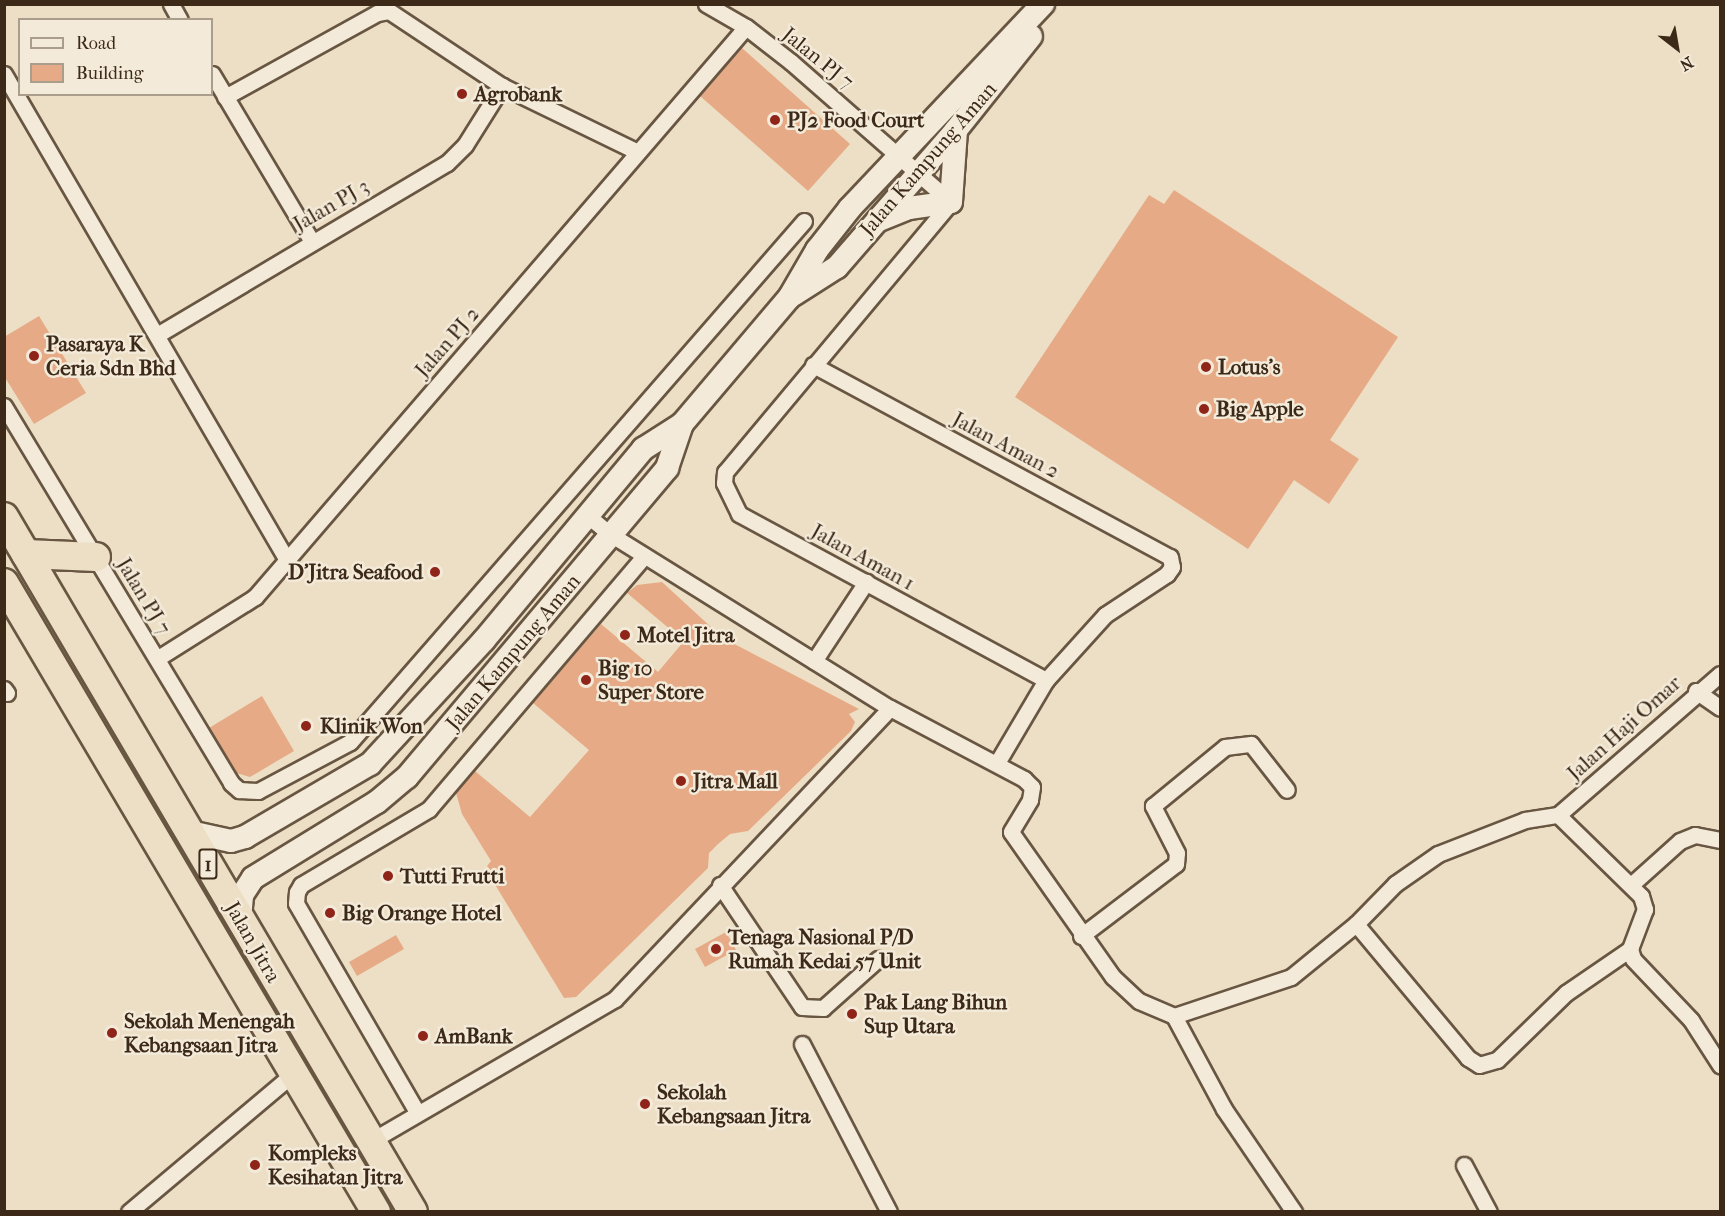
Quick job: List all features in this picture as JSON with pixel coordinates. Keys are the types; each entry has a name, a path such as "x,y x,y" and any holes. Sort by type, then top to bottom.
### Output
{"highway":[{"name":"Jalan Jitra","path":"4,517 413,1212"},
{"path":"26,554 96,557"},
{"name":"Jalan Jitra","path":"4,584 376,1212"}],"street":[{"path":"171,4 179,18"},
{"name":"Jalan PJ 7","path":"706,4 746,27 898,154 951,202"},
{"name":"Jalan Kampung Aman","path":"190,832 231,841 245,837 370,764 483,640 643,449 682,424 789,298 817,250 898,154 1043,4"},
{"name":"Jalan Kampung Aman","path":"789,298 837,267 917,171 956,130 1053,4"},
{"path":"225,97 384,11 400,15 502,86 638,152"},
{"name":"Jalan PJ 2","path":"158,658 244,606 287,560 746,27"},
{"path":"4,74 287,560"},
{"path":"213,76 311,240"},
{"name":"Jalan PJ 3","path":"157,335 311,240 447,163 465,145 502,86"},
{"path":"870,226 909,208 951,202 956,130"},
{"name":"Jalan Aman 1","path":"951,202 725,472 726,495 739,514 1046,680"},
{"name":"Jalan PJ 7","path":"4,406 158,658 231,783 239,789 258,791 335,754 357,735 804,221"},
{"name":"Jalan Aman 2","path":"813,365 1170,557 1172,567 1105,615 1046,680"},
{"name":"Jalan Kampung Aman","path":"240,919 242,895 253,878 377,802 407,777 667,468 682,424"},
{"path":"587,515 610,534 890,708 997,763 1032,787 1030,800 1011,832 1081,936 1139,1001 1174,1016 1224,1109 1294,1212"},
{"path":"417,1112 296,903 297,892 301,885 429,809 645,556"},
{"path":"814,661 866,582"},
{"name":"Jalan Haji Omar","path":"1558,815 1696,691 1720,674"},
{"path":"997,763 1046,680"},
{"path":"1696,691 1720,708"},
{"path":"371,1141 417,1112 615,999 720,885 890,708"},
{"path":"1081,936 1176,864 1177,853 1153,806 1225,747 1251,744 1287,790"},
{"path":"1174,1016 1291,977 1356,924 1395,884 1438,854 1516,824 1558,815 1632,884 1645,909 1630,949 1566,993 1497,1060 1479,1065 1468,1058 1356,924"},
{"path":"1632,884 1680,841 1695,835 1720,840"},
{"path":"720,885 802,1008 823,1008 878,959"},
{"path":"1630,949 1633,959 1691,1020 1720,1065"},
{"path":"802,1044 889,1212"},
{"path":"129,1212 294,1073"},
{"path":"1464,1165 1490,1212"}],"building":[{"name":"PJ2 Food Court","path":"742,48 850,144 808,191 700,96"},
{"name":"Lotus's","path":"1174,190 1398,337 1330,440 1359,459 1329,504 1294,480 1248,549 1015,397 1149,195 1164,204"},
{"name":"Pasaraya K Ceria Sdn Bhd","path":"39,316 86,393 34,424 4,376 4,337"},
{"name":"Jitra Mall","path":"662,582 723,638 859,709 849,714 855,722 851,731 748,831 730,834 718,844 709,853 708,868 576,997 564,998 494,883 498,879 487,866 491,861 462,814 456,793 475,771 530,817 589,750 533,703 601,624 658,672 684,641 627,593 637,585"},
{"path":"262,696 294,751 250,777 236,773 209,728"},
{"name":"Tenaga Nasional P/D Rumah Kedai 57 Unit","path":"726,932 736,950 705,967 695,949"},
{"path":"396,935 404,949 357,976 349,962"}],"place":[{"name":"Agrobank","path":"462,94"},
{"name":"PJ2 Food Court","path":"775,120"},
{"name":"Pasaraya K Ceria Sdn Bhd","path":"34,356"},
{"name":"Lotus's","path":"1206,367"},
{"name":"Big Apple","path":"1204,409"},
{"name":"D'Jitra Seafood","path":"435,572"},
{"name":"Motel Jitra","path":"625,635"},
{"name":"Big 10 Super Store","path":"586,680"},
{"name":"Klinik Won","path":"306,726"},
{"name":"Jitra Mall","path":"681,781"},
{"name":"Tutti Frutti","path":"388,876"},
{"name":"Big Orange Hotel","path":"330,913"},
{"name":"Tenaga Nasional P/D Rumah Kedai 57 Unit","path":"716,949"},
{"name":"Pak Lang Bihun Sup Utara","path":"852,1014"},
{"name":"Sekolah Menengah Kebangsaan Jitra","path":"112,1033"},
{"name":"AmBank","path":"423,1036"},
{"name":"Sekolah Kebangsaan Jitra","path":"645,1104"},
{"name":"Kompleks Kesihatan Jitra","path":"255,1165"}]}
